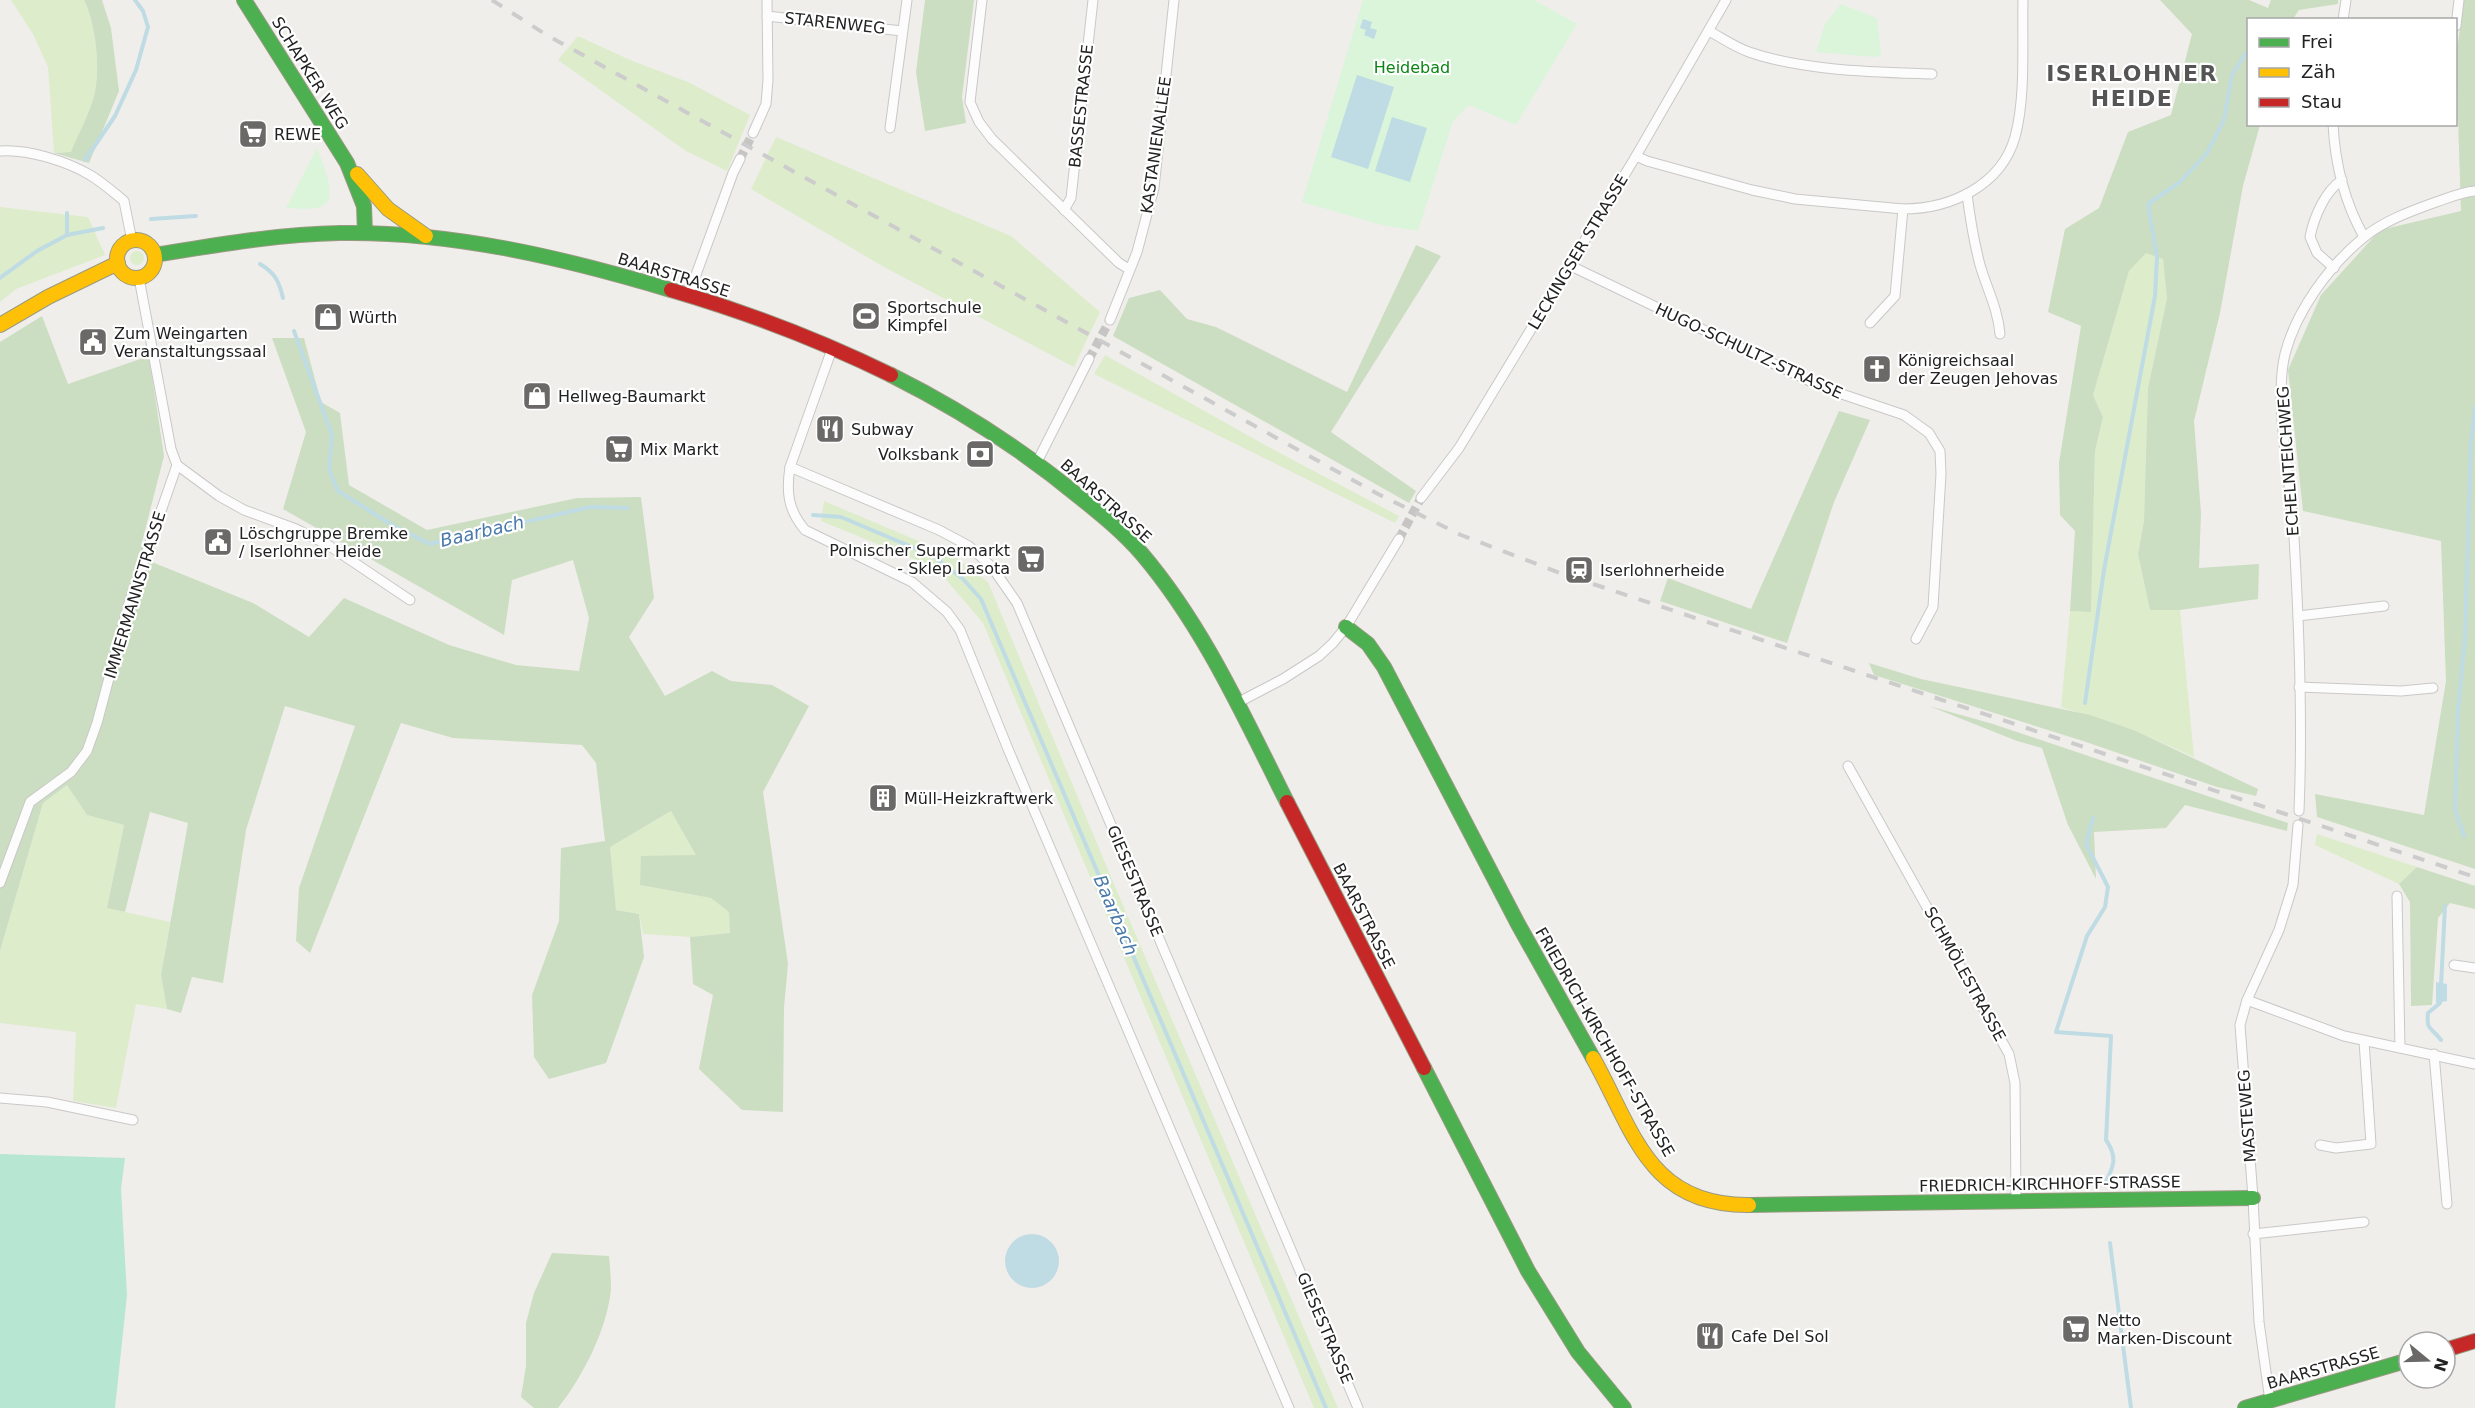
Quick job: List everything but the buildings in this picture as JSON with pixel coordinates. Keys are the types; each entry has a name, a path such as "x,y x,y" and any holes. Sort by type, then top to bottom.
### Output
{"main road":[{"name":"SCHAPKER WEG","path":"244,0 347,163 388,209 426,236"},
{"name":"SCHAPKER WEG","path":"347,163 364,206 365,233"},
{"name":"BAARSTRASSE","path":"154,255 287,235 365,233 426,236 477,243 564,261 689,294 832,349 944,404 1037,462 1086,502 1142,554 1197,632 1237,703 1528,1271 1578,1352 1620,1407"},
{"path":"132,241 148,245 154,255 150,272 139,278 123,273 117,263 122,246 132,241"},
{"path":"0,325 48,297 117,263"},
{"name":"FRIEDRICH-KIRCHHOFF-STRASSE","path":"1346,627 1368,644 1384,667 1571,1022 1642,1149 1667,1180 1705,1200 1739,1205 2253,1198"},
{"path":"2457,1346 2475,1341"},
{"name":"BAARSTRASSE","path":"2245,1408 2397,1364"}],"street":[{"path":"753,133 766,104 767,0"},
{"name":"STARENWEG","path":"890,128 907,0"},
{"path":"982,0 970,102 973,109 992,139 1119,263 1129,269"},
{"name":"BASSESTRASSE","path":"1064,210 1071,198 1093,0"},
{"name":"KASTANIENALLEE","path":"1110,320 1140,243 1154,188 1174,0"},
{"name":"LECKINGSER STRASSE","path":"1421,498 1459,448 1636,156 1726,0"},
{"path":"1636,156 1647,162 1763,193 1826,203 1917,209 1950,202 1967,194 1997,170 2010,150 2019,118 2023,0"},
{"path":"2343,18 2346,0"},
{"path":"2457,18 2459,0"},
{"name":"STARENWEG","path":"768,16 902,31"},
{"path":"1709,31 1742,50 1782,61 1819,67 1932,74"},
{"path":"2332,126 2334,152 2342,180 2354,220 2364,237"},
{"path":"0,151 22,152 82,171 124,201 132,241"},
{"path":"689,294 740,159"},
{"path":"2334,268 2313,246 2310,237 2316,217 2333,186 2342,180"},
{"name":"ECHELNTEICHWEG","path":"2299,812 2298,616 2293,519 2281,397 2286,351 2296,325 2313,293 2364,237 2415,209 2475,191"},
{"path":"1967,194 1972,231 1998,316 2000,334"},
{"path":"1870,322 1895,296 1903,209"},
{"name":"HUGO-SCHULTZ-STRASSE","path":"1570,266 1824,388 1904,415 1929,433 1940,451 1941,474 1933,607 1916,639"},
{"path":"139,278 171,449 177,465 219,496 328,545 410,600"},
{"path":"832,349 790,467 789,504 796,520 805,530 912,582 947,612 960,630 1008,749 1289,1408"},
{"path":"1037,462 1089,359"},
{"name":"IMMERMANNSTRASSE","path":"0,883 30,802 71,772 87,752 129,603 177,465"},
{"name":"GIESESTRASSE","path":"790,467 939,530 969,546 992,567 1017,603 1358,1408"},
{"path":"1237,703 1283,679 1319,656 1333,643 1346,627 1399,539"},
{"path":"2298,616 2384,606"},
{"path":"2299,687 2401,691 2433,688"},
{"name":"SCHMÖLESTRASSE","path":"1848,766 2009,1054 2015,1083 2016,1201"},
{"path":"2298,825 2294,885 2279,930 2247,1000 2364,1041 2475,1064"},
{"path":"2397,896 2400,1048"},
{"path":"2454,965 2475,968"},
{"name":"MASTEWEG","path":"2247,1000 2240,1025 2253,1198 2259,1322 2270,1401"},
{"path":"2320,1145 2336,1148 2371,1144 2364,1041"},
{"path":"2434,1054 2446,1204"},
{"path":"0,1098 47,1102 133,1120"},
{"path":"2253,1234 2364,1222"}],"green space":[{"path":"11,0 84,0 88,10 96,47 96,85 89,110 71,152 54,153 48,67 33,34"},
{"path":"84,0 102,0 111,28 119,91 89,163 54,153 71,152 94,96 97,73 96,47 92,21"},
{"path":"925,0 974,0 962,97 966,123 925,131 916,72"},
{"name":"Heidebad","path":"1363,0 1534,0 1577,24 1516,125 1469,105 1453,121 1418,231 1382,225 1302,202"},
{"path":"2160,0 2249,0 2268,8 2271,0 2338,0 2338,4 2299,10 2294,18 2247,18 2247,126 2260,126 2243,186 2220,313 2194,421 2201,513 2199,568 2259,564 2258,599 2180,610 2150,610 2138,554 2144,521 2148,388 2167,298 2163,259 2146,253 2129,271 2093,395 2103,417 2095,451 2091,612 2070,611 2075,531 2060,515 2059,463 2081,326 2048,312 2065,229 2099,208 2128,132 2171,115 2192,34"},
{"path":"2464,0 2475,0 2475,869 2317,817 2315,794 2424,815 2446,681 2441,541 2303,511 2288,370 2321,295 2380,230 2461,211 2457,50"},
{"path":"1841,4 1877,18 1881,55 1875,57 1816,52 1825,24"},
{"path":"578,36 630,60 688,82 750,115 727,171 686,151 558,60"},
{"path":"776,137 1011,236 1100,312 1074,367 884,267 751,189"},
{"path":"317,148 328,178 330,194 328,201 316,208 286,208"},
{"path":"0,207 88,217 105,255 16,289 0,302"},
{"path":"1416,245 1441,256 1331,432 1416,491 1409,503 1113,336 1129,298 1160,290 1187,319 1216,327 1347,392"},
{"path":"134,251 140,251 144,258 140,265 134,265 130,261 130,255"},
{"path":"2146,252 2163,259 2167,298 2148,388 2144,521 2138,554 2150,610 2180,610 2194,757 2136,731 2061,707 2070,611 2091,612 2095,451 2103,417 2093,395 2129,271"},
{"path":"42,316 68,384 149,356 164,456 141,546 152,562 253,603 309,637 344,598 449,645 516,665 579,671 589,618 573,560 512,580 504,635 283,509 306,432 272,338 304,338 321,402 340,413 349,485 427,530 577,498 641,497 654,598 629,637 665,696 712,671 731,681 772,685 809,706 763,792 788,964 784,1008 783,1112 742,1110 699,1069 713,995 693,984 690,937 730,933 729,912 711,898 640,885 641,856 696,855 671,811 610,847 616,910 639,914 644,957 606,1063 549,1079 534,1057 532,995 559,921 561,848 605,841 596,763 582,745 453,738 401,723 310,953 296,941 299,888 355,726 285,706 246,830 223,983 192,977 181,1013 167,1009 161,975 188,823 150,812 125,912 107,908 124,825 87,815 67,785 43,803 0,951 0,342"},
{"path":"1105,355 1265,445 1399,516 1395,523 1094,374"},
{"path":"1839,411 1870,420 1834,502 1787,643 1660,601 1668,578 1751,609"},
{"path":"824,501 954,556 988,582 1111,877 1338,1408 1314,1408 983,623 936,568 821,521"},
{"path":"1869,663 1921,679 2090,715 2136,731 2258,789 2256,796 2217,787 2083,741 1874,675"},
{"path":"1929,706 1993,724 2288,823 2287,831 2185,805 2166,828 2094,832 2096,879 2068,825 2042,748 2017,741"},
{"path":"67,785 87,815 124,825 107,908 170,922 161,975 167,1009 136,1004 116,1108 73,1101 76,1032 0,1023 0,951 43,803"},
{"path":"671,811 697,855 640,885 711,898 729,912 730,933 690,937 643,934 639,914 616,910 610,847"},
{"path":"2317,834 2417,867 2399,884 2315,845"},
{"path":"2417,867 2475,886 2475,909 2450,903 2438,918 2432,1005 2411,1006 2410,902 2399,884"},
{"path":"0,1154 125,1158 121,1189 127,1295 115,1408 0,1408"},
{"path":"552,1253 609,1256 611,1289 609,1305 599,1336 576,1382 558,1408 534,1408 521,1397 526,1366 526,1323 534,1293"}],"water":[{"path":"1363,19 1372,22 1370,28 1377,30 1374,39 1364,35 1366,30 1360,28"},
{"path":"1357,75 1394,87 1368,169 1331,157"},
{"path":"1392,117 1427,128 1410,182 1375,171"},
{"path":"2436,982 2447,984 2447,1001 2436,1003"},
{"path":"1027,1234 1037,1234 1047,1238 1055,1246 1059,1261 1055,1276 1047,1284 1037,1288 1027,1288 1017,1284 1009,1276 1005,1266 1005,1256 1009,1246 1017,1238"}],"waterway":[{"path":"85,160 115,116 136,70 148,27 143,11 135,0"},
{"path":"2085,703 2104,570 2155,296 2157,257 2148,204 2180,182 2207,153 2224,120 2232,75 2246,53"},
{"path":"67,213 67,235"},
{"name":"Baarbach","path":"151,219 196,216"},
{"name":"Baarbach","path":"0,278 37,251 67,235 103,228"},
{"name":"Baarbach","path":"260,264 276,278 283,298"},
{"name":"Baarbach","path":"294,331 332,435 329,470 338,491 392,525 430,544 590,507 628,508"},
{"path":"2464,836 2455,810 2458,710 2465,638 2471,442 2475,407"},
{"name":"Baarbach","path":"813,515 841,517 933,556 963,579 981,599 1326,1408"},
{"path":"2093,818 2086,844 2108,887 2105,907 2087,936 2056,1032 2111,1036 2106,1140 2112,1152 2113,1162 2104,1185"},
{"path":"2441,986 2445,906"},
{"path":"2440,1000 2440,1003 2428,1013 2428,1019 2429,1026 2441,1040"},
{"path":"2110,1243 2131,1408"}],"tunnel":[{"path":"740,159 753,133"},
{"path":"1089,359 1110,320"},
{"path":"1399,539 1421,498"}],"railway":[{"path":"492,0 545,34 637,85 1378,494 1461,535 1560,573 2475,877"}],"traffic: fast":[{"path":"244,0 347,163 364,206 365,233"},
{"path":"155,255 294,235 382,234 466,242 549,257 671,290"},
{"path":"891,375 966,416 1014,447 1090,505 1135,546 1164,582 1204,642 1239,705 1287,802"},
{"path":"1346,627 1368,644 1384,667 1518,924 1593,1058"},
{"path":"1424,1068 1528,1271 1578,1352 1624,1408"},
{"path":"1749,1205 2253,1198"},
{"path":"2245,1408 2397,1364"}],"traffic: slow":[{"path":"357,174 388,209 426,236"},
{"path":"136,240 149,246 155,259 149,272 136,278 123,272 117,259 123,246 136,240"},
{"path":"0,325 48,297 118,263"},
{"path":"1593,1058 1634,1137 1648,1159 1666,1178 1688,1193 1715,1202 1749,1205"}],"traffic: jam":[{"path":"671,290 782,328 891,375"},
{"path":"1287,802 1424,1068"},
{"path":"2457,1346 2475,1341"}],"place":[{"name":"REWE","path":"253,134"},
{"name":"Sportschule Kimpfel","path":"866,316"},
{"name":"Würth","path":"328,317"},
{"name":"Zum Weingarten Veranstaltungssaal","path":"93,342"},
{"name":"Königreichsaal der Zeugen Jehovas","path":"1877,369"},
{"name":"Hellweg-Baumarkt","path":"537,396"},
{"name":"Subway","path":"830,429"},
{"name":"Mix Markt","path":"619,449"},
{"name":"Volksbank","path":"980,454"},
{"name":"Löschgruppe Bremke / Iserlohner Heide","path":"218,542"},
{"name":"Polnischer Supermarkt - Sklep Lasota","path":"1031,559"},
{"name":"Iserlohnerheide","path":"1579,570"},
{"name":"Müll-Heizkraftwerk","path":"883,798"},
{"name":"Netto Marken-Discount","path":"2076,1329"},
{"name":"Cafe Del Sol","path":"1710,1336"}],"district":[{"name":"ISERLOHNER HEIDE","path":"2132,86"}]}
